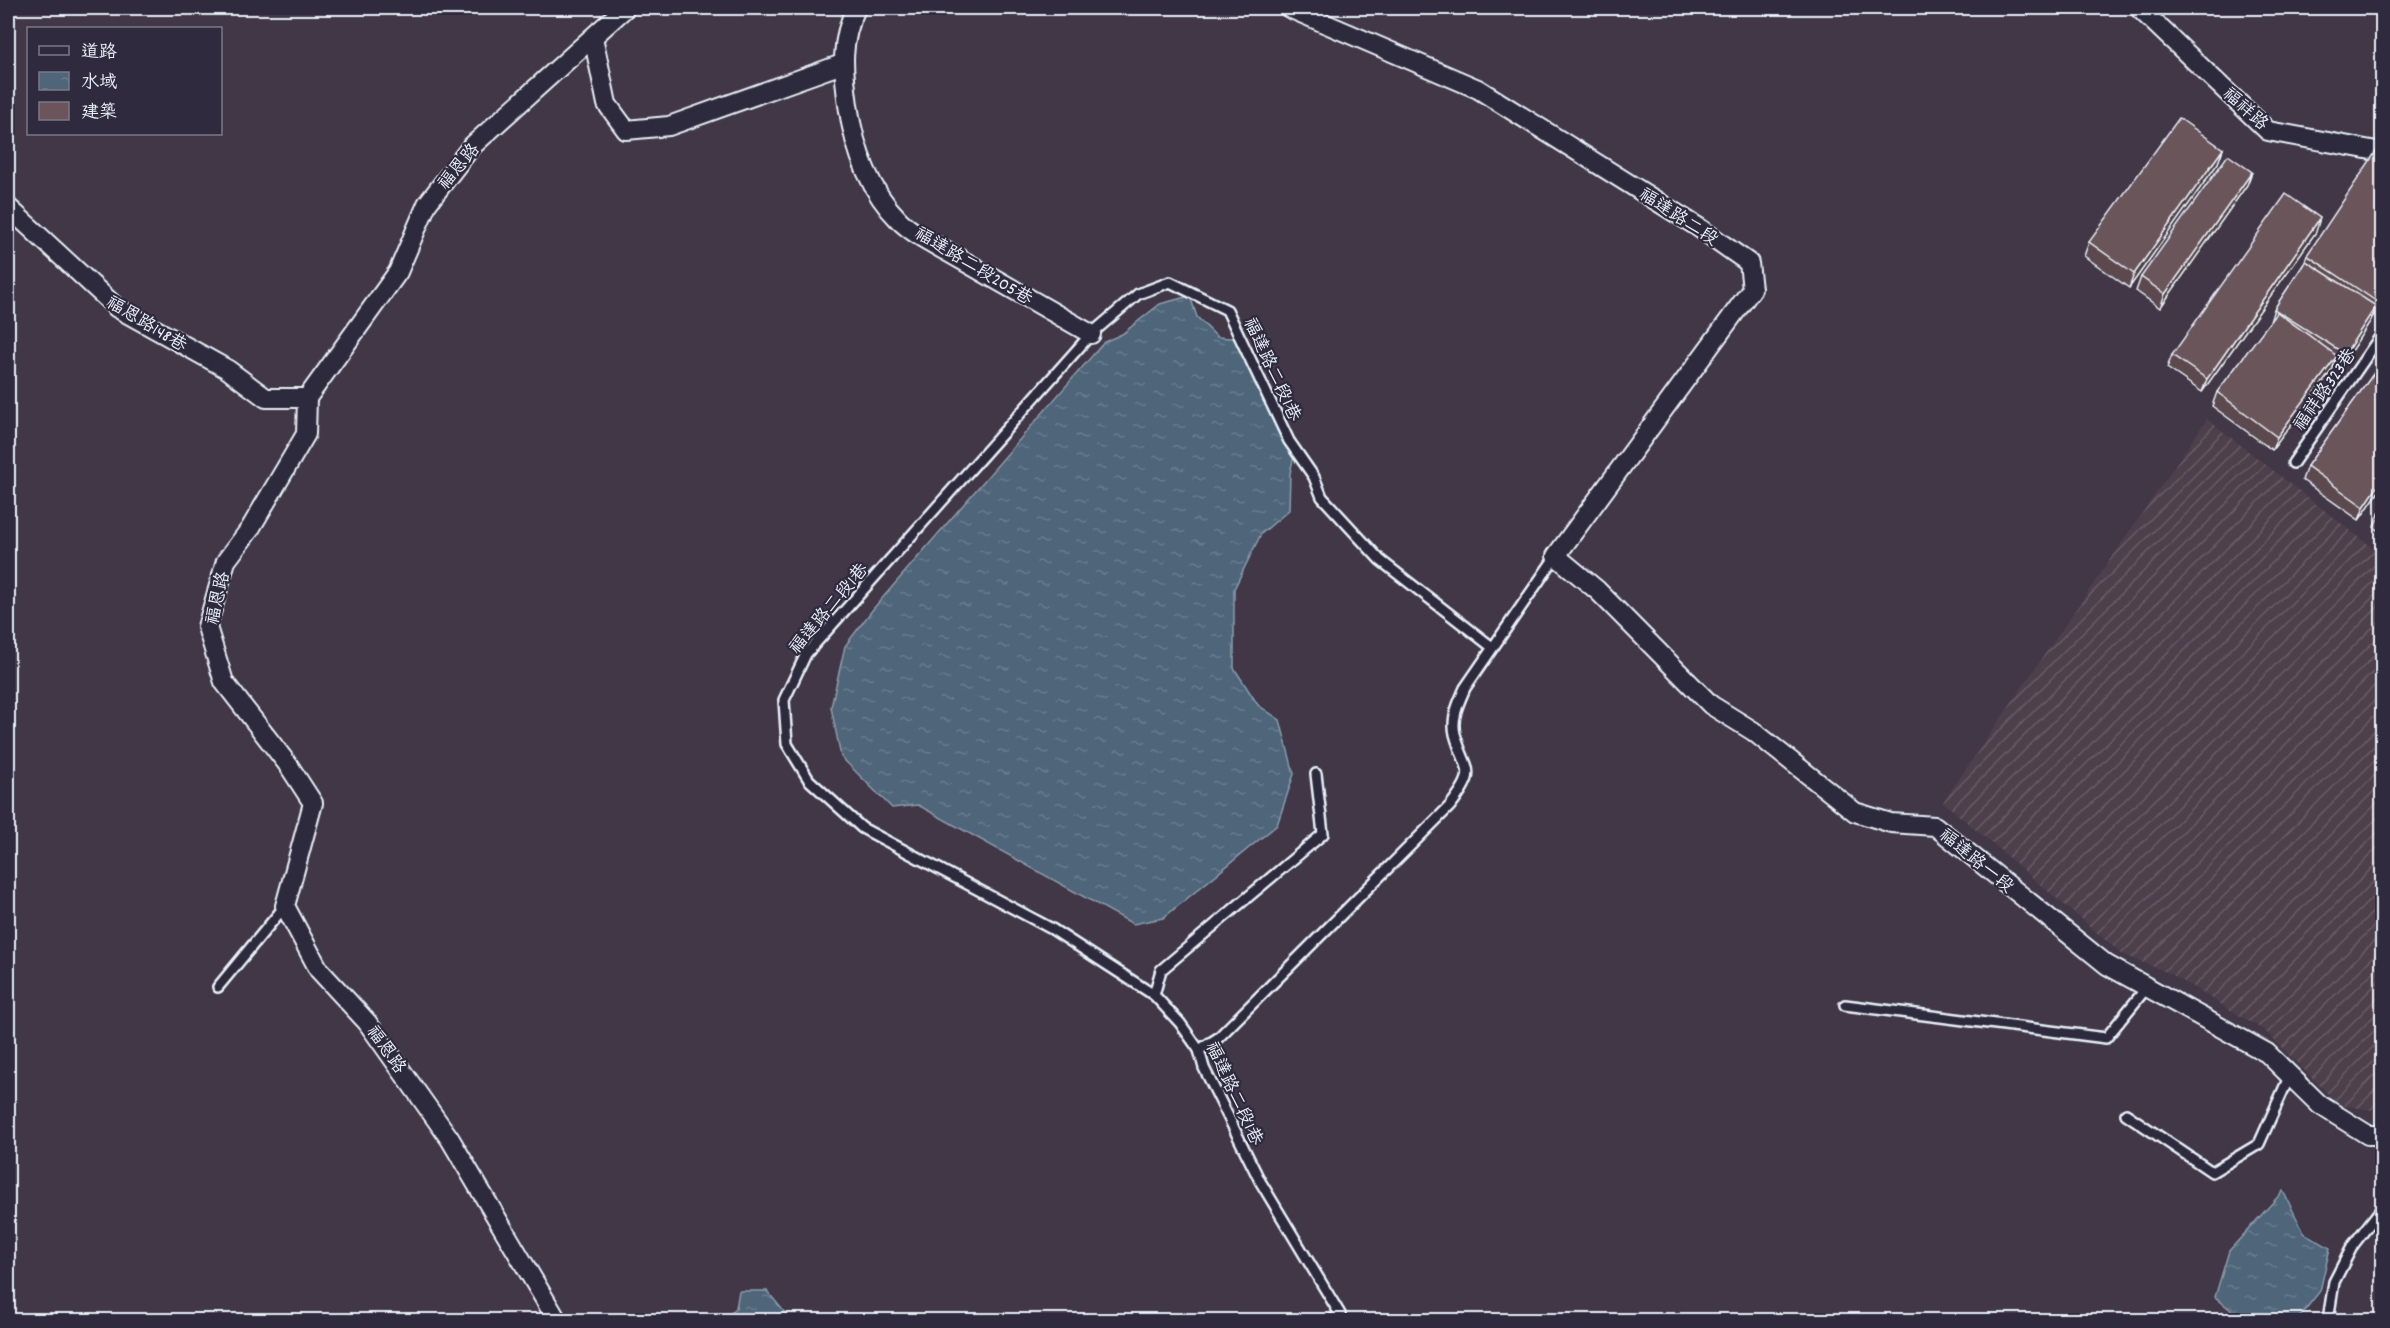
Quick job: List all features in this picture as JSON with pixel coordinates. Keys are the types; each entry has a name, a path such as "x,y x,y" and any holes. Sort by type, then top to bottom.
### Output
{"street":[{"name":"福恩路","path":"557,1320 450,1139 368,1022 319,970 285,906 313,803 289,766 224,682 207,627 226,561 250,529 306,434 307,398 398,272 427,204 471,147 625,8"},
{"name":"福達路二段205巷","path":"856,8 850,21 842,64 856,151 872,182 899,220 928,240 1091,334"},
{"name":"福達路二段","path":"1290,8 1478,88 1698,227 1749,262 1752,289 1556,556"},
{"name":"福祥路","path":"2139,8 2268,131 2382,152"},
{"path":"593,37 607,104 626,130 669,126 842,64"},
{"name":"福恩路148巷","path":"8,207 117,309 227,369 266,398 307,398"},
{"name":"福達路一段","path":"1556,556 1598,590 1711,705 1753,731 1855,812 1891,823 1935,826 2107,965 2267,1053 2320,1105 2368,1135 2382,1135"}],"lane":[{"name":"福達路二段1巷","path":"1332,1320 1340,1314 1260,1181 1204,1068 1199,1050 1180,1023 1154,995 1052,929 862,828 810,780 787,744 784,700 807,654 1091,334 1138,294 1170,282 1227,310 1289,441 1314,477 1322,496 1380,560 1492,647"},
{"name":"福祥路323巷","path":"2293,463 2382,334"},
{"path":"1199,1050 1218,1038 1442,814 1464,788 1469,773 1454,732 1456,711 1465,688 1556,556"},
{"path":"1154,995 1161,970 1323,834 1316,774"},
{"path":"218,987 285,906"},
{"path":"1845,1005 2106,1038 2148,986"},
{"path":"2126,1114 2212,1172 2259,1143 2290,1076"},
{"path":"2328,1320 2334,1281 2354,1245 2382,1208"}],"shaded area":[{"path":"2207,419 2382,555 2382,1094 2372,1110 2339,1105 2265,1031 2171,974 2122,954 1943,802"}],"water":[{"path":"1190,296 1197,317 1217,337 1243,339 1296,447 1290,473 1289,510 1261,534 1234,589 1234,668 1258,705 1280,720 1294,774 1277,825 1163,918 1133,924 918,805 892,808 841,757 831,707 845,646 873,609 1104,342 1122,334 1160,304"},
{"path":"2283,1191 2304,1233 2330,1248 2320,1291 2297,1320 2243,1320 2215,1297 2229,1251"},
{"path":"739,1291 767,1291 791,1320 724,1320 736,1308"}],"building":[{"path":"2179,118 2223,149 2134,274 2089,242"},
{"path":"2381,144 2382,297 2379,303 2307,255"},
{"path":"2228,155 2252,172 2165,294 2141,277"},
{"path":"2286,194 2320,218 2207,379 2172,355"},
{"path":"2306,261 2376,306 2345,354 2274,309"},
{"path":"2277,312 2337,356 2277,437 2217,392"},
{"path":"2379,366 2382,368 2382,480 2364,507 2307,466"}]}
